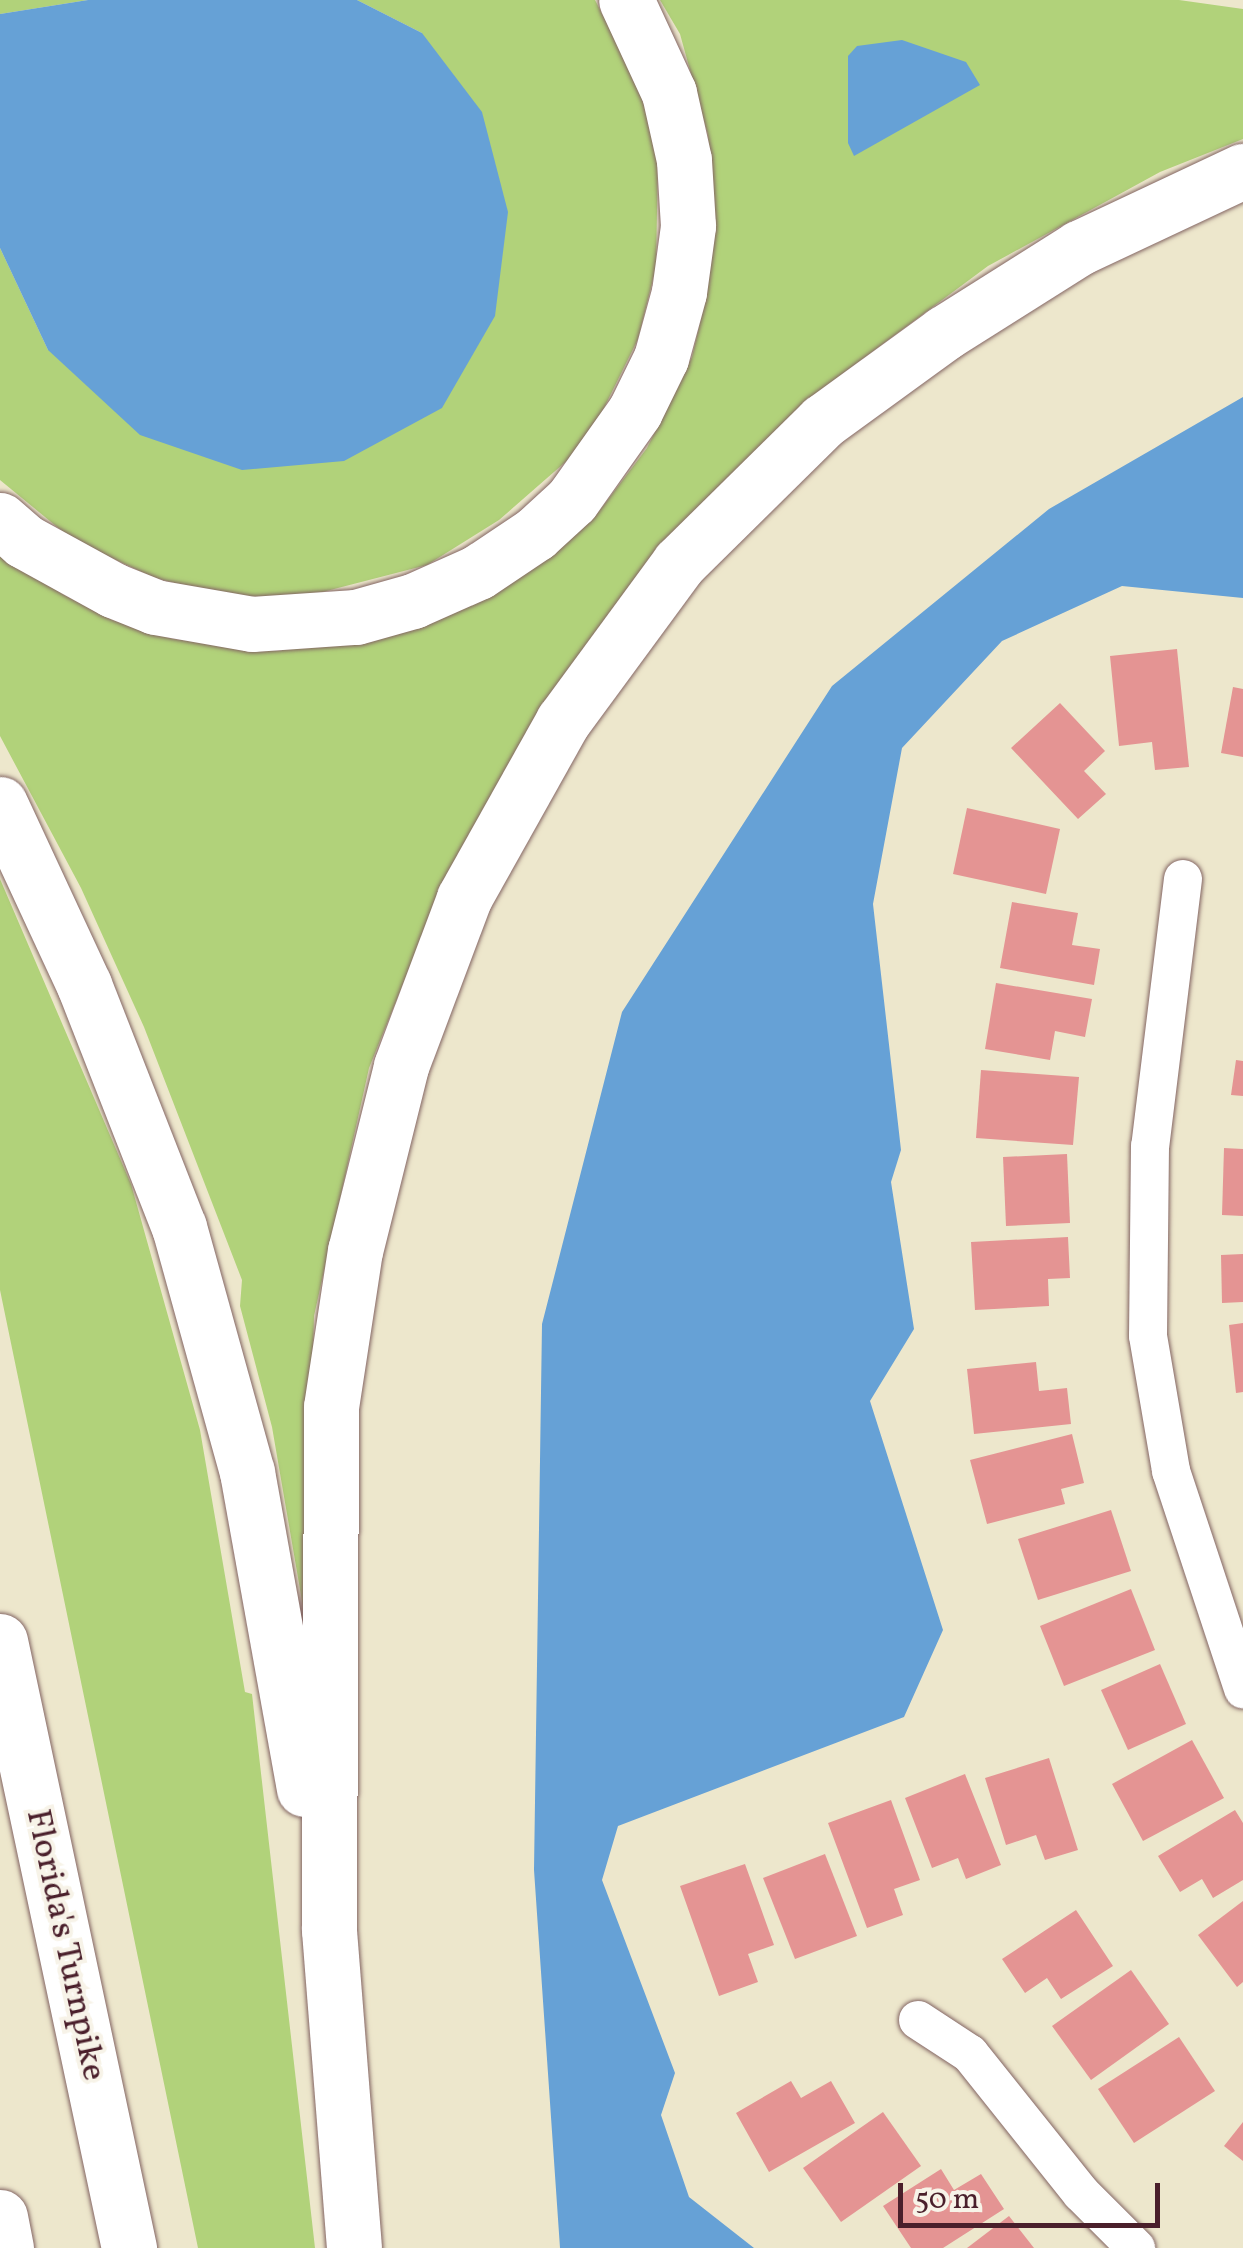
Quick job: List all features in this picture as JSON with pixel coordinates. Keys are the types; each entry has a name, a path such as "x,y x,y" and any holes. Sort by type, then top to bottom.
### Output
{"highway":[{"path":"0,520 24,542 155,607 252,624 356,617 412,600 478,572 535,534 583,486 634,411 660,358 679,292 688,226 684,160 648,36 626,0"},
{"path":"354,2248 329,1930 331,1406 356,1251 401,1066 464,898 563,721 680,563 823,421 944,332 1079,248 1243,171"},
{"path":"0,804 84,985 179,1227 248,1472 329,1930"},
{"name":"Florida's Turnpike","path":"0,1641 130,2248"},
{"path":"0,2218 6,2248"}],"street":[{"path":"1184,879 1150,1146 1148,1336 1171,1471 1243,1689"},
{"path":"918,2020 970,2054 1081,2194 1136,2248"}],"green space":[{"path":"0,0 88,0 0,14"},
{"path":"357,0 595,0 638,84 658,156 656,267 638,339 603,410 570,458 499,520 427,565 307,596 233,597 155,578 73,540 0,480 0,248 48,350 422,33"},
{"path":"660,0 1179,0 1243,9 1243,139 1160,172 988,266 826,386 443,885 369,1068 314,1316 306,1624 272,1427 240,1306 242,1280 144,1027 81,888 0,736 0,547 62,594 112,620 173,639 276,651 379,638 549,558 594,518 647,448 692,357 705,302 715,235 708,135 680,34"},
{"path":"0,879 131,1184 200,1430 245,1692 252,1694 315,2248 198,2248 0,1290"}],"water":[{"path":"88,0 357,0 422,33 482,112 508,212 495,316 442,408 344,461 242,470 140,435 48,350 0,248 0,14"},
{"path":"902,40 966,62 980,85 854,156 848,143 848,56 857,46"},
{"path":"1243,397 1243,598 1122,586 1002,641 902,748 873,904 901,1150 891,1182 914,1329 870,1401 943,1630 904,1717 618,1826 602,1880 675,2073 661,2115 689,2197 754,2248 560,2248 534,1870 542,1324 622,1012 832,686 1049,509"}],"building":[{"path":"1177,649 1189,767 1155,770 1152,742 1119,746 1110,656"},
{"path":"1233,687 1243,689 1243,757 1221,753"},
{"path":"1060,703 1105,751 1084,771 1106,794 1078,819 1011,748"},
{"path":"967,808 1060,829 1046,894 953,874"},
{"path":"1012,902 1078,913 1072,945 1100,949 1094,985 1000,968"},
{"path":"996,983 1092,999 1085,1037 1055,1031 1050,1060 985,1049"},
{"path":"1236,1060 1243,1061 1243,1096 1231,1095"},
{"path":"981,1070 1079,1077 1073,1145 976,1138"},
{"path":"1224,1148 1243,1149 1243,1216 1222,1215"},
{"path":"1067,1154 1070,1223 1006,1226 1003,1157"},
{"path":"1068,1237 1070,1278 1048,1279 1049,1306 975,1310 971,1242"},
{"path":"1243,1254 1243,1302 1222,1303 1221,1255"},
{"path":"1243,1323 1243,1392 1236,1393 1229,1325"},
{"path":"1036,1362 1039,1391 1067,1388 1071,1424 974,1434 967,1369"},
{"path":"1072,1434 1084,1483 1061,1489 1065,1504 987,1524 970,1460"},
{"path":"1111,1510 1131,1571 1038,1600 1018,1539"},
{"path":"1131,1589 1155,1650 1064,1686 1040,1626"},
{"path":"1160,1664 1186,1724 1128,1750 1101,1690"},
{"path":"1192,1740 1224,1798 1143,1841 1112,1784"},
{"path":"1049,1758 1078,1850 1045,1860 1036,1835 1006,1845 985,1778"},
{"path":"965,1774 1001,1865 966,1879 958,1858 932,1868 905,1798"},
{"path":"891,1800 920,1880 894,1889 903,1915 867,1928 828,1823"},
{"path":"1235,1810 1243,1823 1243,1880 1213,1898 1202,1879 1180,1892 1158,1856"},
{"path":"825,1854 857,1936 795,1959 763,1878"},
{"path":"745,1864 774,1945 748,1954 758,1982 719,1996 680,1886"},
{"path":"1243,1901 1243,1982 1237,1987 1198,1935"},
{"path":"1076,1910 1113,1966 1061,1999 1047,1978 1025,1993 1002,1959"},
{"path":"1131,1970 1169,2024 1091,2080 1052,2026"},
{"path":"1179,2037 1215,2091 1134,2143 1098,2089"},
{"path":"791,2081 801,2098 831,2081 855,2123 769,2172 736,2113"},
{"path":"883,2112 921,2166 841,2222 803,2168"},
{"path":"1243,2122 1243,2161 1224,2146"},
{"path":"941,2169 954,2190 981,2174 1004,2209 943,2248 911,2248 883,2206"},
{"path":"1009,2216 1034,2248 967,2248"}]}
